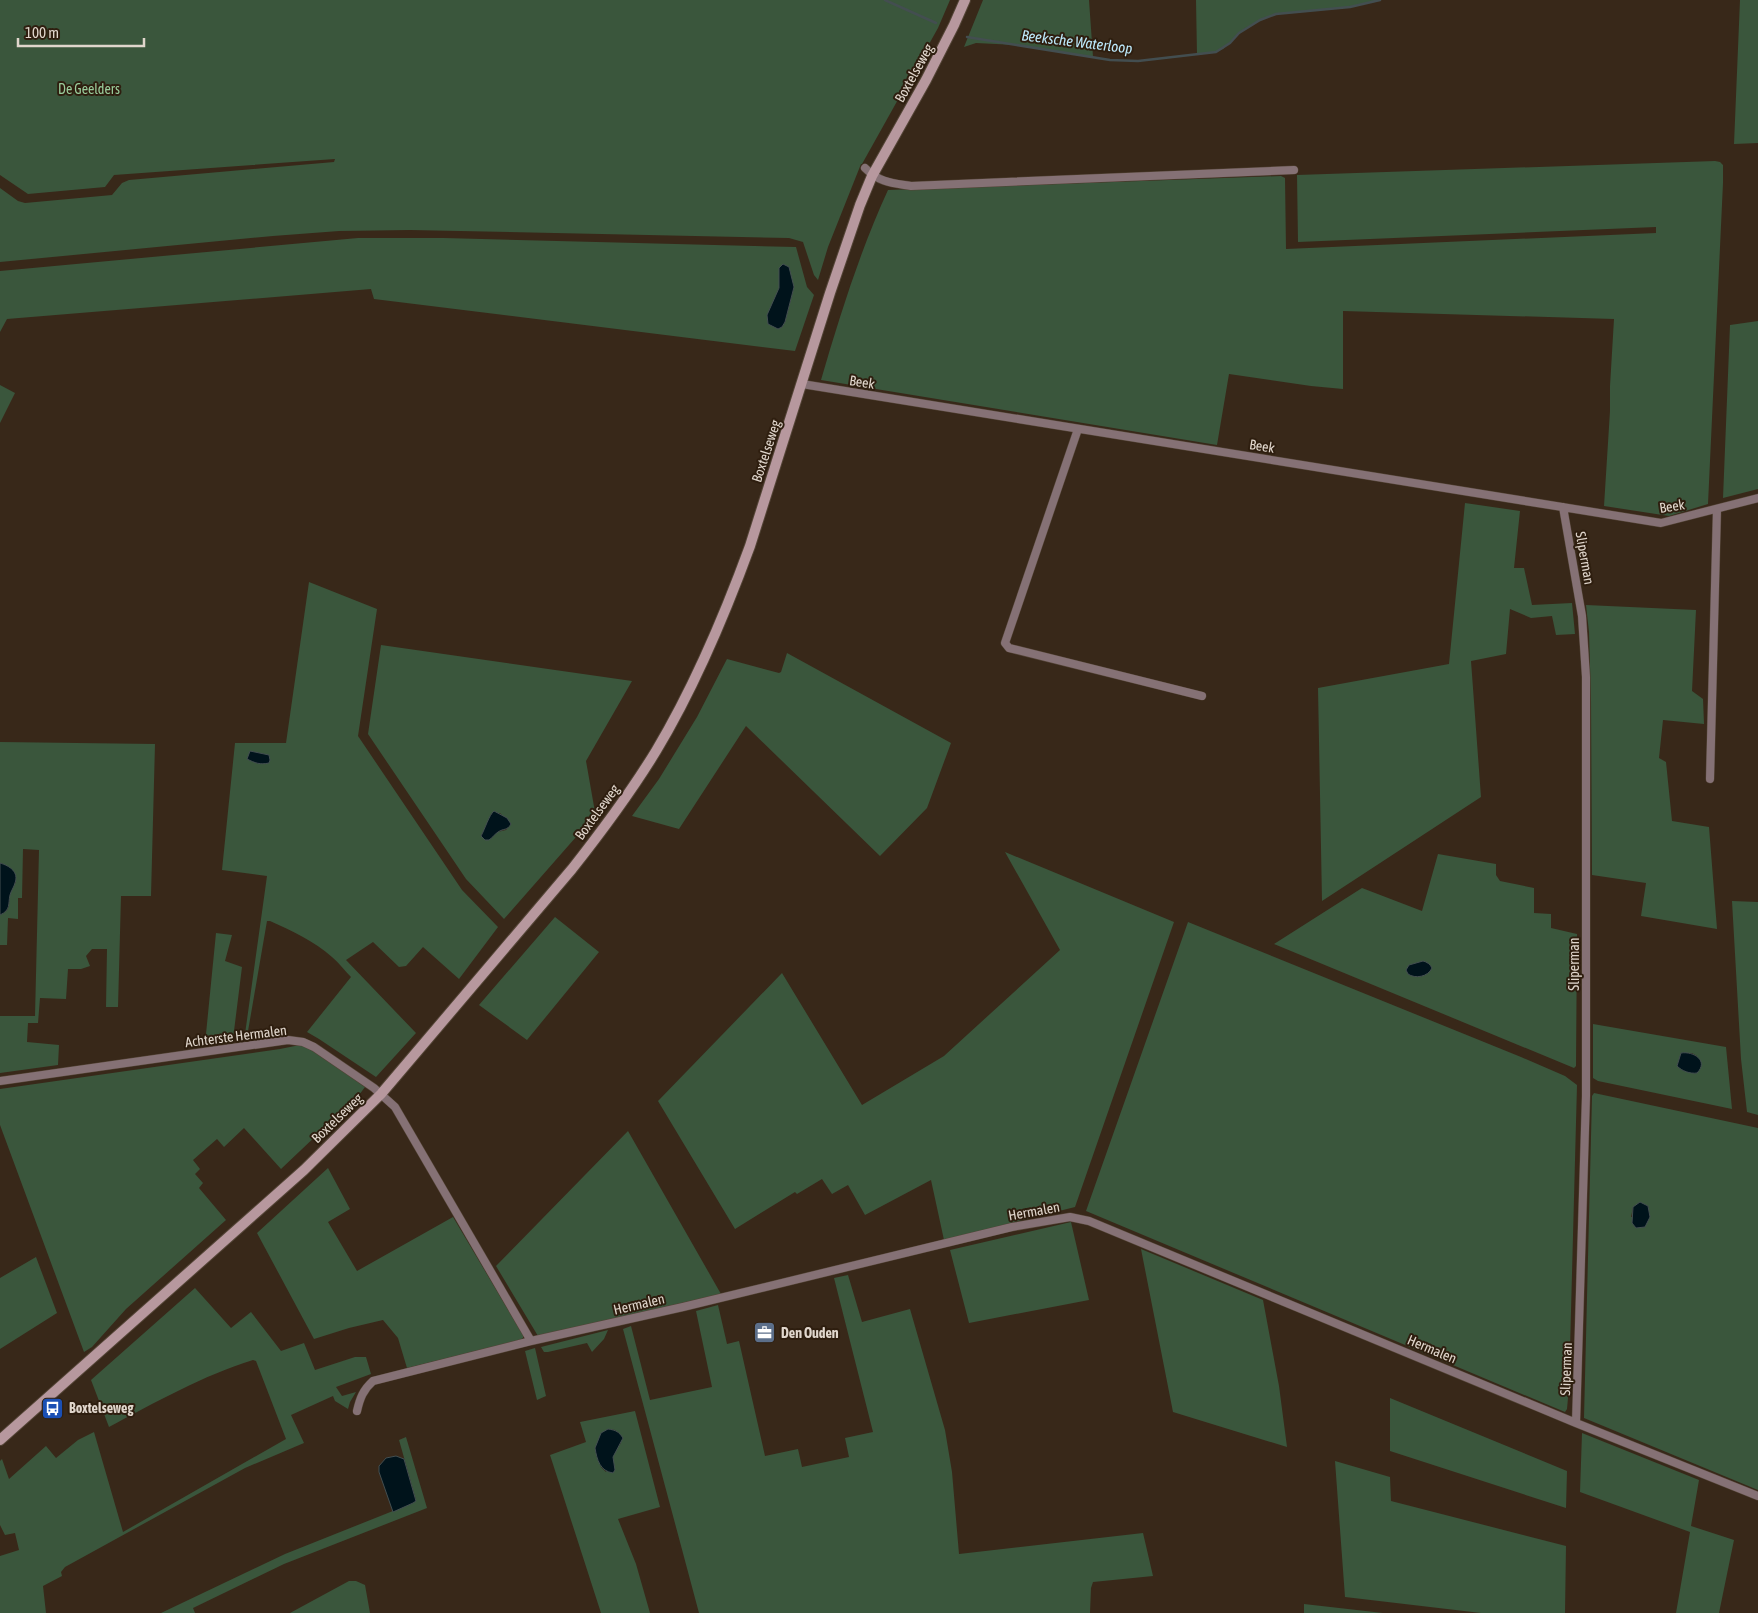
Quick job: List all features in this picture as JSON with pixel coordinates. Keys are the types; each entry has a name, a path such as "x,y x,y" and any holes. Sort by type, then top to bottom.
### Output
{"main road":[{"name":"Boxtelseweg","path":"0,1440 304,1170 381,1094 572,869 602,831 656,751 691,687 733,592 750,546 869,172 926,80 965,0"}],"street":[{"path":"869,172 882,182 912,186 1294,170"},
{"name":"Beek","path":"802,384 1661,523 1758,498"},
{"path":"1078,429 1005,643 1009,648 1202,696"},
{"name":"Sliperman","path":"1563,507 1582,616 1586,677 1586,1096 1576,1423"},
{"path":"1710,779 1717,509"},
{"name":"Achterste Hermalen","path":"0,1081 288,1040 303,1042 314,1047 381,1094 396,1108 531,1341"},
{"name":"Hermalen","path":"357,1411 361,1396 366,1387 374,1381 531,1341 692,1305 1012,1227 1070,1217 1090,1221 1576,1423 1758,1496"}],"green space":[{"name":"De Geelders","path":"0,0 950,0 938,28 861,164 828,247 818,280 814,275 803,242 789,238 410,230 339,231 0,262 0,188 18,201 25,203 112,195 122,183 129,180 334,162 335,159 114,175 105,187 28,194 0,175"},
{"path":"983,0 1089,0 1093,57 1016,45 976,43 964,47"},
{"path":"1196,0 1380,0 1350,7 1276,14 1244,29 1223,49 1197,55"},
{"path":"1740,0 1758,0 1758,143 1734,144"},
{"path":"1715,161 1723,165 1723,183 1708,504 1669,516 1604,506 1614,319 1343,311 1343,389 1229,374 1217,445 821,380 851,284 868,236 888,190 1281,176 1285,178 1286,249 1656,233 1656,227 1298,242 1297,175"},
{"path":"358,238 444,238 796,247 807,287 814,295 795,351 374,299 371,289 7,319 0,332 0,271","holes":["779,268 794,287 785,322 778,329 776,296 779,288"]},
{"path":"1758,321 1758,489 1723,498 1730,325"},
{"path":"0,385 15,393 0,423"},
{"path":"1465,503 1520,511 1514,568 1524,568 1532,605 1572,603 1575,634 1556,635 1552,616 1531,618 1510,609 1506,654 1471,661 1481,797 1322,901 1318,688 1449,664"},
{"path":"309,582 377,609 358,736 462,890 498,927 459,979 423,947 406,966 399,967 373,942 346,960 416,1033 376,1077 307,1032 351,977 335,959 318,946 270,921 267,921 247,1037 245,1034 267,876 222,870 235,743 286,743"},
{"path":"1586,605 1696,610 1692,691 1703,699 1704,724 1663,720 1659,758 1666,762 1672,821 1709,827 1717,929 1641,916 1646,883 1592,875 1591,700 1589,632"},
{"path":"381,645 632,681 586,761 595,812 583,829 504,919 466,879 368,734","holes":["500,813 511,824 506,830 481,836 491,814"]},
{"path":"787,653 951,743 927,808 880,856 746,726 679,829 632,816 659,779 697,717 727,659 779,673"},
{"path":"0,742 155,744 151,896 121,896 118,1007 106,1007 107,949 92,949 86,956 90,966 81,969 68,969 66,999 40,998 38,1023 28,1023 27,1042 59,1045 58,1065 0,1073 0,1016 35,1016 39,850 23,849 22,898 18,898 18,919 8,918 7,945 0,945 0,915 8,909 10,894 16,882 2,863 0,863"},
{"path":"1005,852 1174,922 1075,1207 944,1240 931,1180 865,1215 848,1185 832,1194 822,1179 797,1194 795,1192 735,1229 658,1101 782,973 862,1105 944,1056 1060,950"},
{"path":"1438,854 1496,864 1496,875 1500,881 1534,888 1534,913 1551,914 1551,928 1577,934 1576,1066 1574,1068 1274,944 1362,888 1422,911"},
{"path":"1732,901 1758,902 1758,1115 1747,1112 1741,1059"},
{"path":"555,917 599,952 527,1040 479,1005"},
{"path":"1188,922 1521,1057 1565,1076 1577,1085 1569,1387 1567,1409 1565,1412 1086,1211"},
{"path":"216,933 232,935 225,961 242,967 233,1039 205,1044"},
{"path":"1593,1024 1726,1047 1732,1109 1598,1081 1593,1078","holes":["1681,1053 1692,1053 1697,1056 1685,1071 1677,1066"]},
{"path":"300,1045 315,1051 365,1087 359,1095 281,1169 244,1128 224,1147 217,1139 193,1160 200,1169 195,1174 203,1183 199,1188 226,1220 126,1309 92,1347 84,1352 0,1125 0,1089"},
{"path":"1594,1093 1758,1128 1758,1490 1584,1418 1592,1096","holes":["1644,1204 1648,1206 1650,1217 1631,1217 1633,1207"]},
{"path":"628,1131 721,1294 538,1336 496,1266"},
{"path":"328,1168 350,1209 328,1222 357,1271 453,1217 523,1335 523,1338 407,1368 398,1338 383,1320 314,1339 257,1233"},
{"path":"1071,1222 1089,1300 969,1323 950,1250"},
{"path":"1141,1249 1263,1300 1279,1386 1287,1447 1173,1412"},
{"path":"36,1257 57,1313 0,1349 0,1278"},
{"path":"848,1275 862,1322 910,1309 945,1430 952,1472 959,1554 1143,1533 1153,1576 1093,1582 1090,1613 699,1613 623,1329 631,1326 650,1400 712,1387 696,1311 718,1305 727,1344 739,1341 765,1456 798,1449 802,1467 849,1457 845,1438 873,1432 834,1278"},
{"path":"195,1288 231,1328 251,1312 281,1351 304,1343 315,1370 355,1357 366,1357 371,1374 336,1387 342,1396 356,1392 348,1409 335,1401 333,1396 291,1415 304,1443 245,1468 65,1567 61,1572 62,1576 43,1586 46,1613 0,1613 0,1556 19,1550 15,1533 5,1535 0,1525 0,1461 2,1459 9,1479 46,1446 56,1458 78,1440 94,1432 123,1532 286,1439 256,1361 253,1360 198,1381 109,1427 91,1380"},
{"path":"608,1330 604,1339 592,1352 587,1343 548,1352 544,1352 541,1347"},
{"path":"535,1348 546,1396 537,1400 525,1351"},
{"path":"1390,1398 1567,1471 1566,1508 1390,1451"},
{"path":"635,1411 660,1507 618,1519 636,1564 650,1613 601,1613 550,1455 586,1442 580,1422","holes":["608,1429 615,1430 620,1434 621,1443 614,1453 606,1472 601,1467 595,1448"]},
{"path":"1582,1433 1699,1480 1691,1526 1734,1540 1719,1613 1676,1613 1690,1532 1580,1492"},
{"path":"406,1437 427,1508 284,1564 193,1608 195,1613 161,1613 285,1554 413,1503 416,1500 399,1440"},
{"path":"1335,1461 1390,1477 1391,1501 1566,1546 1565,1613 1481,1613 1345,1597"},
{"path":"349,1581 356,1581 365,1585 370,1613 290,1613"},
{"path":"1304,1604 1383,1613 1304,1613"}],"water":[{"path":"783,264 789,267 794,287 785,322 778,329 768,324 767,315 779,288 779,268"},
{"path":"250,751 269,755 269,763 263,764 247,759"},
{"path":"494,811 507,818 511,824 489,840 485,840 481,836"},
{"path":"0,863 13,870 16,879 7,909 0,915"},
{"path":"1423,961 1432,968 1428,973 1418,977 1408,974 1406,970 1409,965"},
{"path":"1681,1053 1695,1055 1701,1061 1700,1069 1697,1073 1686,1072 1677,1066"},
{"path":"1640,1202 1648,1206 1650,1217 1645,1227 1636,1228 1632,1223 1633,1207"},
{"path":"608,1429 617,1432 623,1438 613,1457 615,1470 613,1473 602,1467 598,1461 595,1448 601,1433"},
{"path":"396,1456 404,1459 416,1501 393,1512 379,1472 379,1466 386,1458"}],"waterway":[{"name":"Beeksche Waterloop","path":"885,0 936,23"},
{"name":"Beeksche Waterloop","path":"967,37 1110,60 1138,61 1216,52 1230,43 1239,33 1260,20 1276,14 1350,7 1380,0"}],"place":[{"name":"Den Ouden","path":"765,1333"},
{"name":"Boxtelseweg","path":"53,1408"}]}
